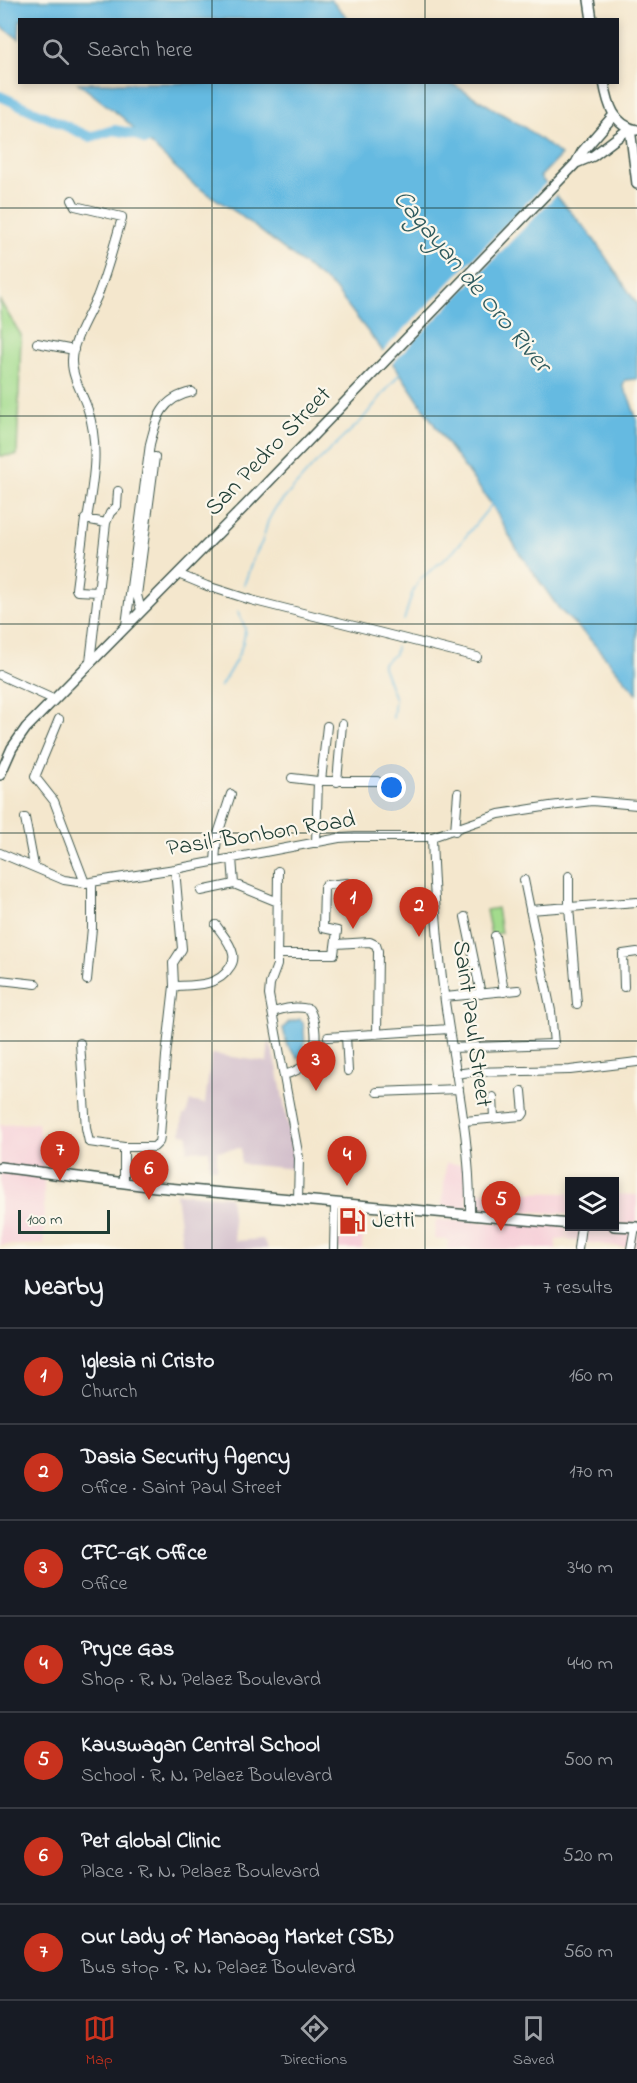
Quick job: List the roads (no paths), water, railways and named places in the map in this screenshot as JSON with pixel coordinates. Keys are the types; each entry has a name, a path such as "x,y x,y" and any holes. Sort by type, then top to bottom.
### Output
{"main road":[{"path":"589,0 592,18"},
{"path":"604,84 614,115 621,123 633,129 637,184"},
{"name":"San Pedro Street","path":"0,774 16,742 53,699 246,505 575,165 582,152 614,115"},
{"name":"San Pedro Street","path":"575,165 593,156 633,129"},
{"path":"0,1167 124,1183 565,1224"},
{"path":"619,1226 636,1227"}],"street":[{"path":"72,200 75,206 122,217 98,295 74,350 72,366 88,411 95,452 94,474 87,519 85,519 76,589 77,591 98,592"},
{"path":"37,343 74,350"},
{"path":"126,625 150,444 156,421 170,400 181,394 192,392"},
{"path":"141,610 137,595 155,457"},
{"path":"90,662 106,523 110,513 117,506 118,491"},
{"path":"87,519 106,523"},
{"path":"177,574 251,600 477,657"},
{"path":"0,675 53,699"},
{"path":"59,719 35,777 54,801 88,882 92,928 87,980"},
{"path":"337,782 342,723"},
{"path":"316,843 320,781 327,726"},
{"path":"292,778 337,782 377,781"},
{"path":"455,831 458,793"},
{"path":"215,861 217,837 231,794"},
{"name":"Pasil-Bonbon Road","path":"0,853 64,880 88,882 356,837 432,837 499,814 550,806 592,801 637,805"},
{"path":"25,818 34,866"},
{"name":"Saint Paul Street","path":"432,837 445,997 471,1178 470,1215"},
{"path":"232,858 234,884"},
{"path":"80,1043 88,1140 92,1143 124,1147 154,1147 159,1140 174,986 173,963 182,949 175,869"},
{"path":"278,871 277,954 275,971 269,988 299,1158 298,1200"},
{"path":"569,876 577,1004"},
{"path":"452,1048 554,1044 551,1011 524,880"},
{"path":"277,954 332,955 335,952 337,932 323,928 324,888 326,885 347,883"},
{"path":"201,891 234,884 278,902"},
{"path":"530,910 637,902"},
{"path":"465,917 481,994"},
{"path":"174,986 206,984 227,972 232,963 233,954 216,925"},
{"path":"495,936 504,992"},
{"path":"336,944 370,942 376,945 377,1034"},
{"path":"624,987 623,954 637,952"},
{"path":"0,980 36,984"},
{"path":"445,997 518,990"},
{"path":"273,1012 288,1007 298,1007 309,1009 313,1016 314,1054 298,1071 284,1075"},
{"path":"328,1037 449,1029"},
{"path":"346,1036 348,1071"},
{"path":"456,1074 570,1070 637,1062"},
{"path":"377,1092 459,1089"},
{"path":"464,1121 524,1115 522,1091"},
{"path":"493,1097 494,1118"},
{"path":"124,1147 124,1183"},
{"path":"334,1249 335,1204"},
{"path":"631,1249 636,1227"},
{"path":"578,1249 580,1231"}],"water":[{"path":"0,0 331,0 348,18 18,18 18,38 0,25"},
{"name":"Cagayan de Oro River","path":"79,84 453,84 524,127 561,155 540,177 591,235 637,304 637,379 625,380 623,386 637,421 637,694 588,637 560,610 518,551 492,505 400,373 334,288 236,212 193,184 123,118"},
{"path":"300,1019 303,1022 305,1041 298,1058 287,1045 283,1028 289,1022"}],"waterway":[{"path":"0,96 90,137 114,130 135,134 146,140"},
{"path":"244,585 274,510 314,465 361,421 401,372"},
{"path":"404,620 419,580 453,552 492,504"},
{"path":"220,687 236,660 244,638 245,627 238,612"},
{"path":"393,718 395,699 383,663 395,654 396,647"}],"place":[{"name":"Iglesia ni Cristo","path":"353,929"},
{"name":"Dasia Security Agency","path":"419,937"},
{"name":"CFC-GK Office","path":"316,1091"},
{"name":"Our Lady of Manaoag Market (SB)","path":"60,1181"},
{"name":"Pryce Gas","path":"347,1186"},
{"name":"Pet Global Clinic","path":"149,1200"},
{"name":"Jetti","path":"352,1221"},
{"name":"Kauswagan Central School","path":"501,1231"}]}
